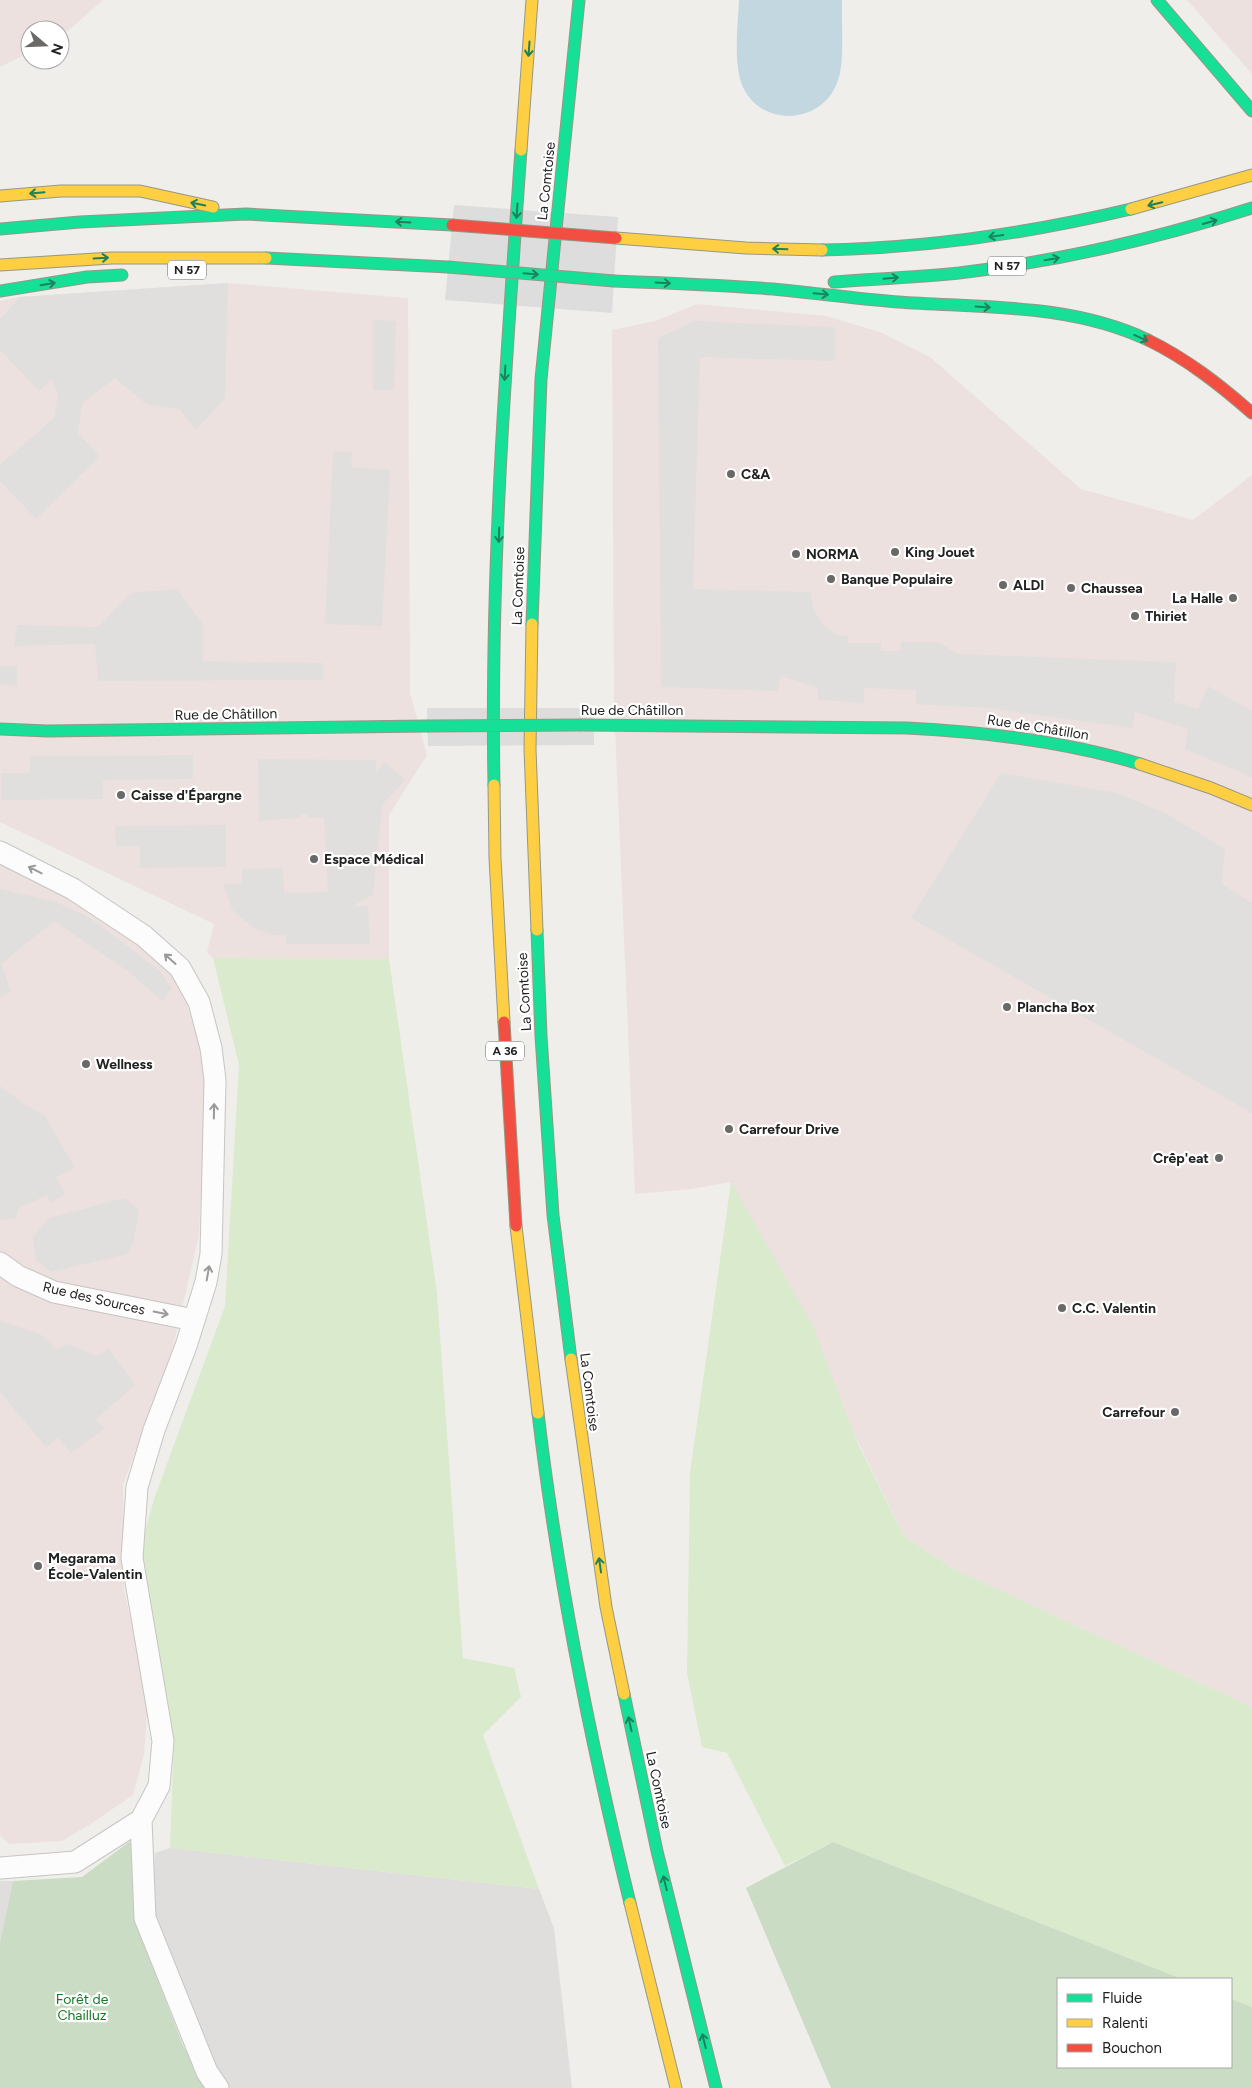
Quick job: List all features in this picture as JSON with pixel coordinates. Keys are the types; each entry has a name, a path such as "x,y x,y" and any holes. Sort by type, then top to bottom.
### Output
{"main road":[{"name":"La Comtoise","path":"532,0 505,374 494,643 495,858 515,1218 539,1423 568,1615 617,1850 676,2088"},
{"name":"La Comtoise","path":"579,0 541,379 530,644 532,837 542,1056 554,1215 578,1414 606,1607 657,1851 716,2088"},
{"path":"1157,0 1252,111"},
{"name":"N 57","path":"0,229 80,222 246,214 452,225 772,249 881,248 954,241 1042,229 1127,212 1188,196 1252,175"},
{"name":"N 57","path":"0,196 62,191 140,191 246,214"},
{"name":"N 57","path":"0,265 85,258 174,255 374,262 614,281 755,288 976,271 1064,257 1215,221 1252,208"},
{"name":"N 57","path":"196,270 374,262"},
{"path":"0,291 87,277 137,274"},
{"path":"755,288 898,302 1043,311 1099,322 1142,338 1164,349 1212,381 1252,413"},
{"name":"Rue de Châtillon","path":"0,729 47,731 581,725 950,729 1022,737 1081,748 1155,768 1224,792 1252,805"}],"street":[{"path":"0,852 73,889 144,936 180,968 199,1002 211,1048 215,1080 211,1254 206,1282 154,1430 137,1487 132,1558 163,1741 159,1786 141,1820 75,1862 0,1868"},
{"name":"Rue des Sources","path":"0,1263 18,1276 54,1292 194,1320"},
{"path":"141,1820 145,1918 207,2072 218,2088"}],"shaded area":[{"path":"0,0 103,0 70,29 70,20 20,20 20,57 0,67"},
{"path":"1187,0 1252,0 1252,74"},
{"path":"228,283 408,298 410,693 427,755 389,815 389,959 213,958 207,952 214,924 0,822 0,301 20,297"},
{"path":"228,283 225,398 196,430 179,409 146,404 115,378 82,403 78,433 100,456 36,519 0,481 0,465 54,418 58,395 52,379 39,391 0,350 0,319 20,297"},
{"path":"697,304 827,316 882,333 930,357 1081,489 1193,520 1252,475 1252,1707 952,1568 904,1536 731,1182 692,1189 635,1194 614,705 612,330 655,321"},
{"path":"373,320 396,321 394,390 373,390"},
{"path":"694,321 835,327 835,361 700,357 693,589 811,592 813,609 824,626 836,634 848,636 848,643 881,643 881,651 900,651 901,642 939,642 957,654 1176,662 1174,702 1198,709 1208,686 1252,711 1252,777 1185,749 1188,729 1135,712 1132,728 988,708 916,704 916,690 864,688 864,703 818,700 817,687 781,676 778,691 661,687 658,338"},
{"path":"333,451 352,452 351,467 390,470 382,626 325,624"},
{"path":"176,589 203,624 203,661 323,663 323,680 98,681 95,644 14,646 17,625 98,627 131,593"},
{"path":"0,666 17,666 17,686 0,685"},
{"path":"193,755 193,779 103,780 103,799 1,800 1,773 30,773 30,756"},
{"path":"258,759 376,760 376,771 385,762 405,780 382,805 373,895 352,906 368,906 370,944 286,944 286,935 273,935 255,929 233,911 223,884 242,884 242,869 283,868 284,893 328,892 324,818 308,818 307,814 299,814 299,818 259,821"},
{"path":"1001,773 1118,793 1167,814 1225,849 1222,884 1252,903 1252,1113 911,918"},
{"path":"226,825 226,867 140,868 140,846 116,846 115,826"},
{"path":"0,861 101,915 159,957 182,989 198,1039 206,1084 199,1235 172,1351 123,1485 124,1590 148,1700 144,1754 133,1795 89,1825 62,1841 10,1844 0,1836"},
{"path":"0,889 56,902 89,917 160,971 172,989 162,1001 129,972 54,921 1,964 11,991 0,998"},
{"path":"0,1086 27,1106 44,1115 75,1168 56,1177 65,1194 50,1203 47,1195 19,1208 15,1219 0,1220"},
{"path":"124,1198 139,1209 134,1240 128,1254 51,1272 36,1260 33,1237 49,1218"},
{"path":"0,1321 42,1335 56,1349 69,1344 96,1356 109,1349 135,1385 96,1419 104,1429 71,1453 58,1438 46,1447 0,1392"},
{"path":"170,1848 539,1889 554,1928 572,2088 230,2088 218,2072 151,1918 155,1853"},
{"path":"0,1881 13,1881 0,1942"}],"green space":[{"path":"213,958 389,959 437,1293 463,1658 514,1668 521,1697 483,1735 539,1889 170,1848 174,1738 140,1550 154,1499 225,1306 239,1065"},
{"path":"731,1182 813,1326 857,1442 904,1536 952,1568 1252,1707 1252,2007 1232,1999 1232,1978 1179,1978 833,1842 785,1866 727,1753 702,1747 687,1673 690,1473"},
{"name":"Forêt de Chailluz","path":"133,1839 136,1924 183,2045 205,2088 0,2088 0,1942 13,1881 82,1877"},
{"path":"833,1842 1179,1978 1057,1978 1057,2068 1232,2068 1232,1999 1252,2007 1252,2088 831,2088 746,1888"}],"water":[{"path":"739,0 842,0 840,72 831,94 821,105 809,112 781,115 767,111 755,103 745,91 738,71 737,59"}],"pier":[{"path":"454,205 618,217 612,313 445,300"},
{"path":"427,708 594,708 594,745 428,746"}],"traffic: fast":[{"path":"532,624 541,379 579,0"},
{"path":"1157,0 1252,111"},
{"path":"494,785 494,626 500,467 521,150"},
{"path":"834,282 959,273 1033,262 1107,248 1180,230 1252,208"},
{"path":"822,250 861,249 978,238 1093,218 1131,209"},
{"path":"0,229 80,222 246,214 452,225"},
{"path":"266,258 448,267"},
{"path":"448,267 614,281"},
{"path":"0,291 87,277 122,275"},
{"path":"614,281 773,289 898,302 1025,309 1088,319 1148,340"},
{"path":"581,725 907,728 937,730 1025,739 1083,749 1140,764"},
{"path":"427,726 581,725"},
{"path":"0,729 47,731 427,726"},
{"path":"537,930 541,1036 553,1215 571,1359"},
{"path":"538,1413 555,1536 576,1660 630,1903"},
{"path":"624,1694 657,1851 716,2088"}],"traffic: slow":[{"path":"521,150 532,0"},
{"path":"1131,209 1252,175"},
{"path":"0,196 61,191 140,191 213,207"},
{"path":"616,238 746,248 822,250"},
{"path":"0,265 112,258 266,258"},
{"path":"532,624 530,749 537,930"},
{"path":"1140,764 1211,788 1252,805"},
{"path":"494,785 495,858 504,1022"},
{"path":"516,1226 538,1413"},
{"path":"571,1359 606,1607 624,1694"},
{"path":"630,1903 676,2088"}],"traffic: jam":[{"path":"452,225 616,238"},
{"path":"1148,340 1176,355 1203,373 1252,413"},
{"path":"504,1022 516,1226"}],"place":[{"name":"C&A","path":"731,474"},
{"name":"King Jouet","path":"895,552"},
{"name":"NORMA","path":"796,554"},
{"name":"Banque Populaire","path":"831,579"},
{"name":"ALDI","path":"1003,585"},
{"name":"Chaussea","path":"1071,588"},
{"name":"La Halle","path":"1233,598"},
{"name":"Thiriet","path":"1135,616"},
{"name":"Caisse d'Épargne","path":"121,795"},
{"name":"Espace Médical","path":"314,859"},
{"name":"Plancha Box","path":"1007,1007"},
{"name":"Wellness","path":"86,1064"},
{"name":"Carrefour Drive","path":"729,1129"},
{"name":"Crêp'eat","path":"1219,1158"},
{"name":"C.C. Valentin","path":"1062,1308"},
{"name":"Carrefour","path":"1175,1412"},
{"name":"Megarama École-Valentin","path":"38,1566"}]}
